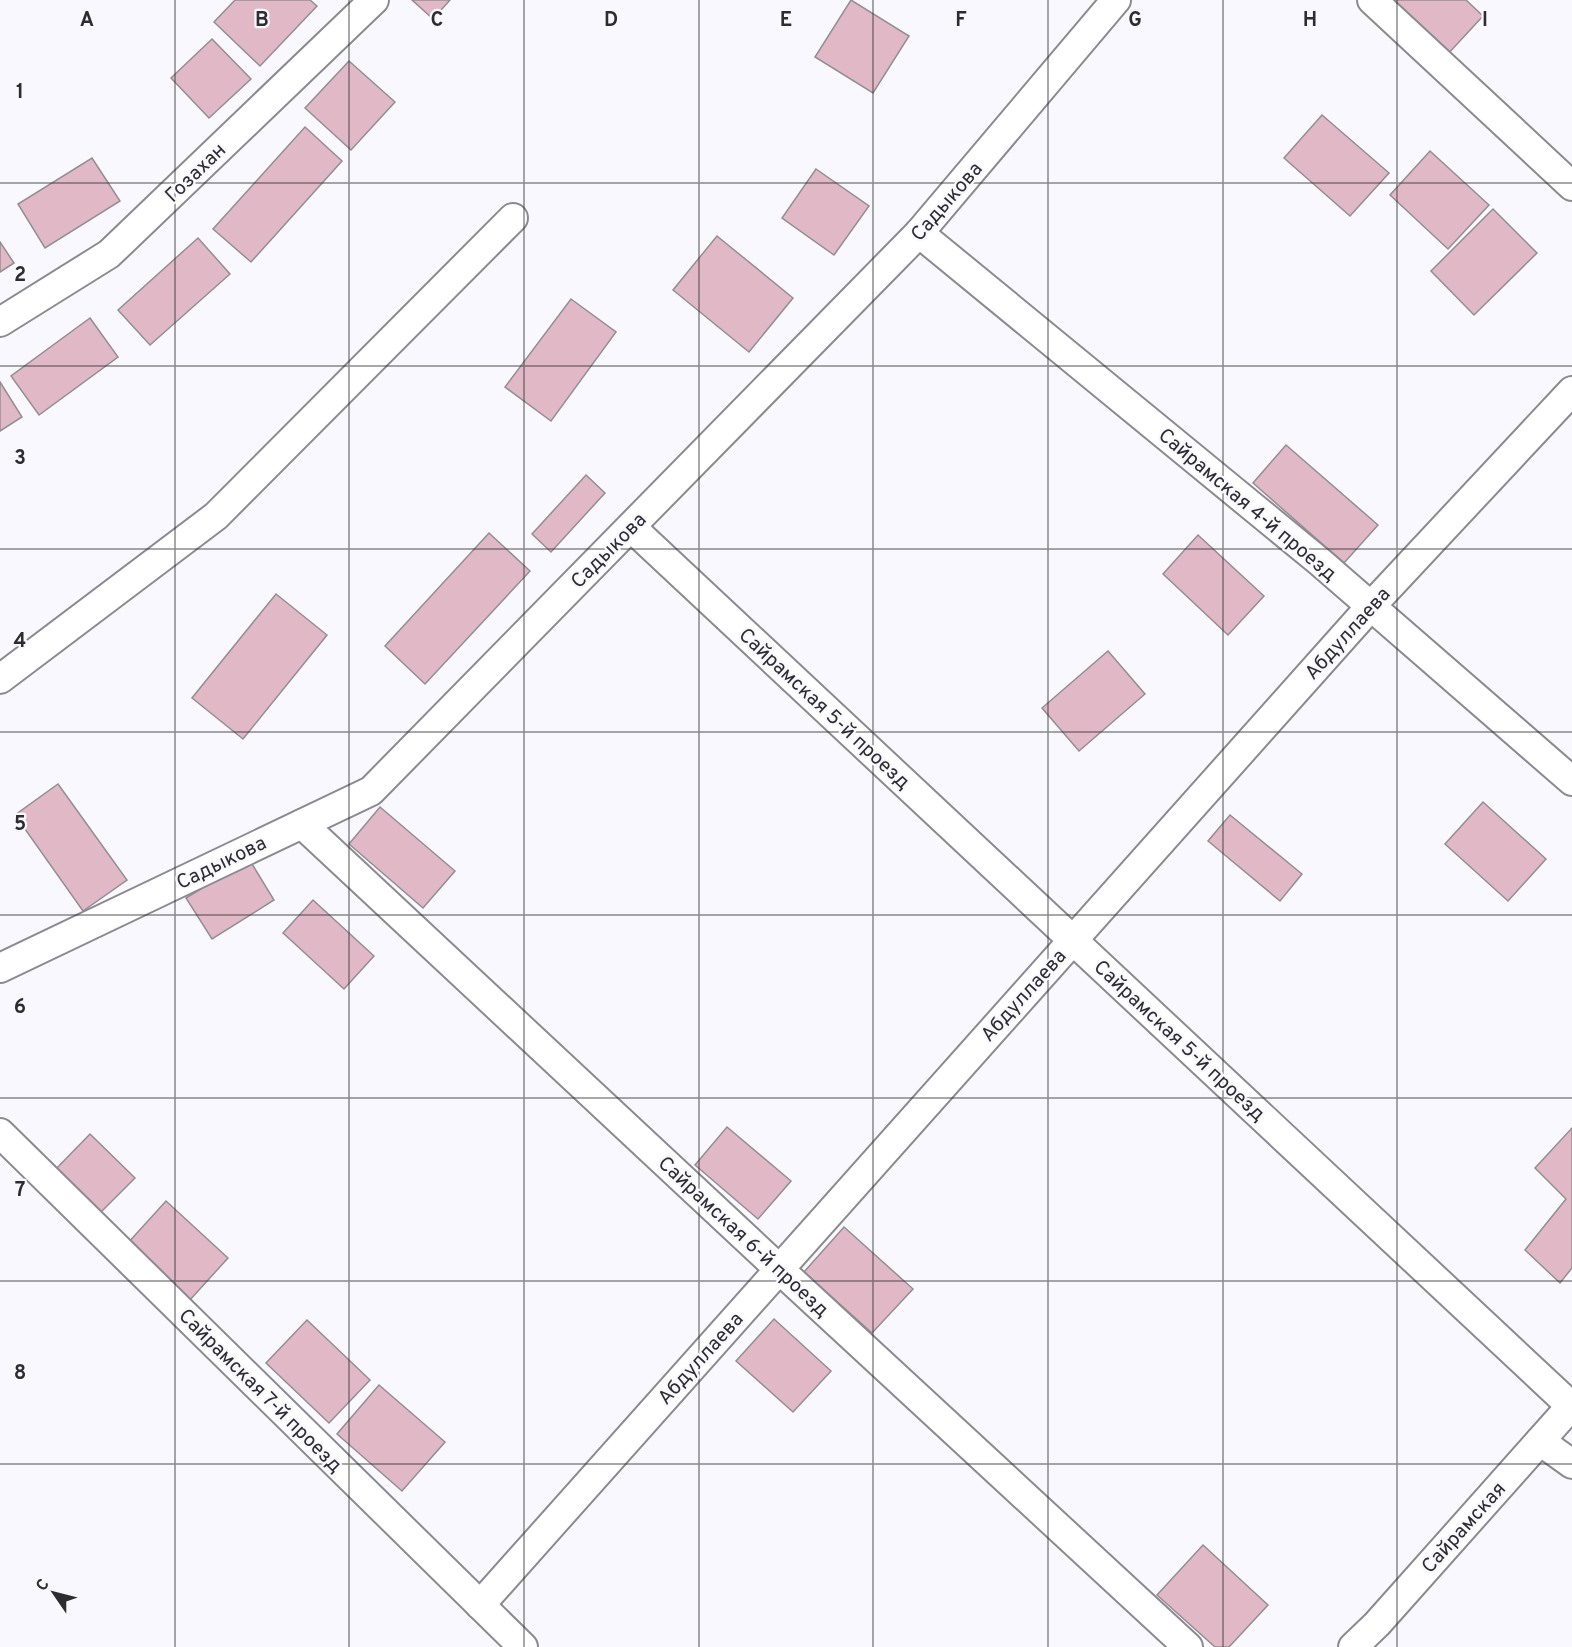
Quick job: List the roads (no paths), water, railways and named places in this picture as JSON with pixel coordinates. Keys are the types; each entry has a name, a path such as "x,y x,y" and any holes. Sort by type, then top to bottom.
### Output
{"street":[{"name":"Гозахан","path":"0,322 109,254 374,0"},
{"name":"Садыкова","path":"0,968 371,791 919,233 1116,0"},
{"path":"1372,0 1572,186"},
{"path":"0,679 216,516 513,218"},
{"name":"Сайрамская 4-й проезд","path":"919,233 1320,562 1572,781"},
{"name":"Абдуллаева","path":"480,1605 1371,606 1572,391"},
{"name":"Сайрамская 5-й проезд","path":"631,527 1571,1406"},
{"name":"Сайрамская 6-й проезд","path":"302,824 1188,1647"},
{"name":"Сайрамская 7-й проезд","path":"0,1133 523,1647"},
{"name":"Сайрамская","path":"1353,1647 1377,1624 1571,1406"},
{"path":"1540,1441 1572,1464"}]}
